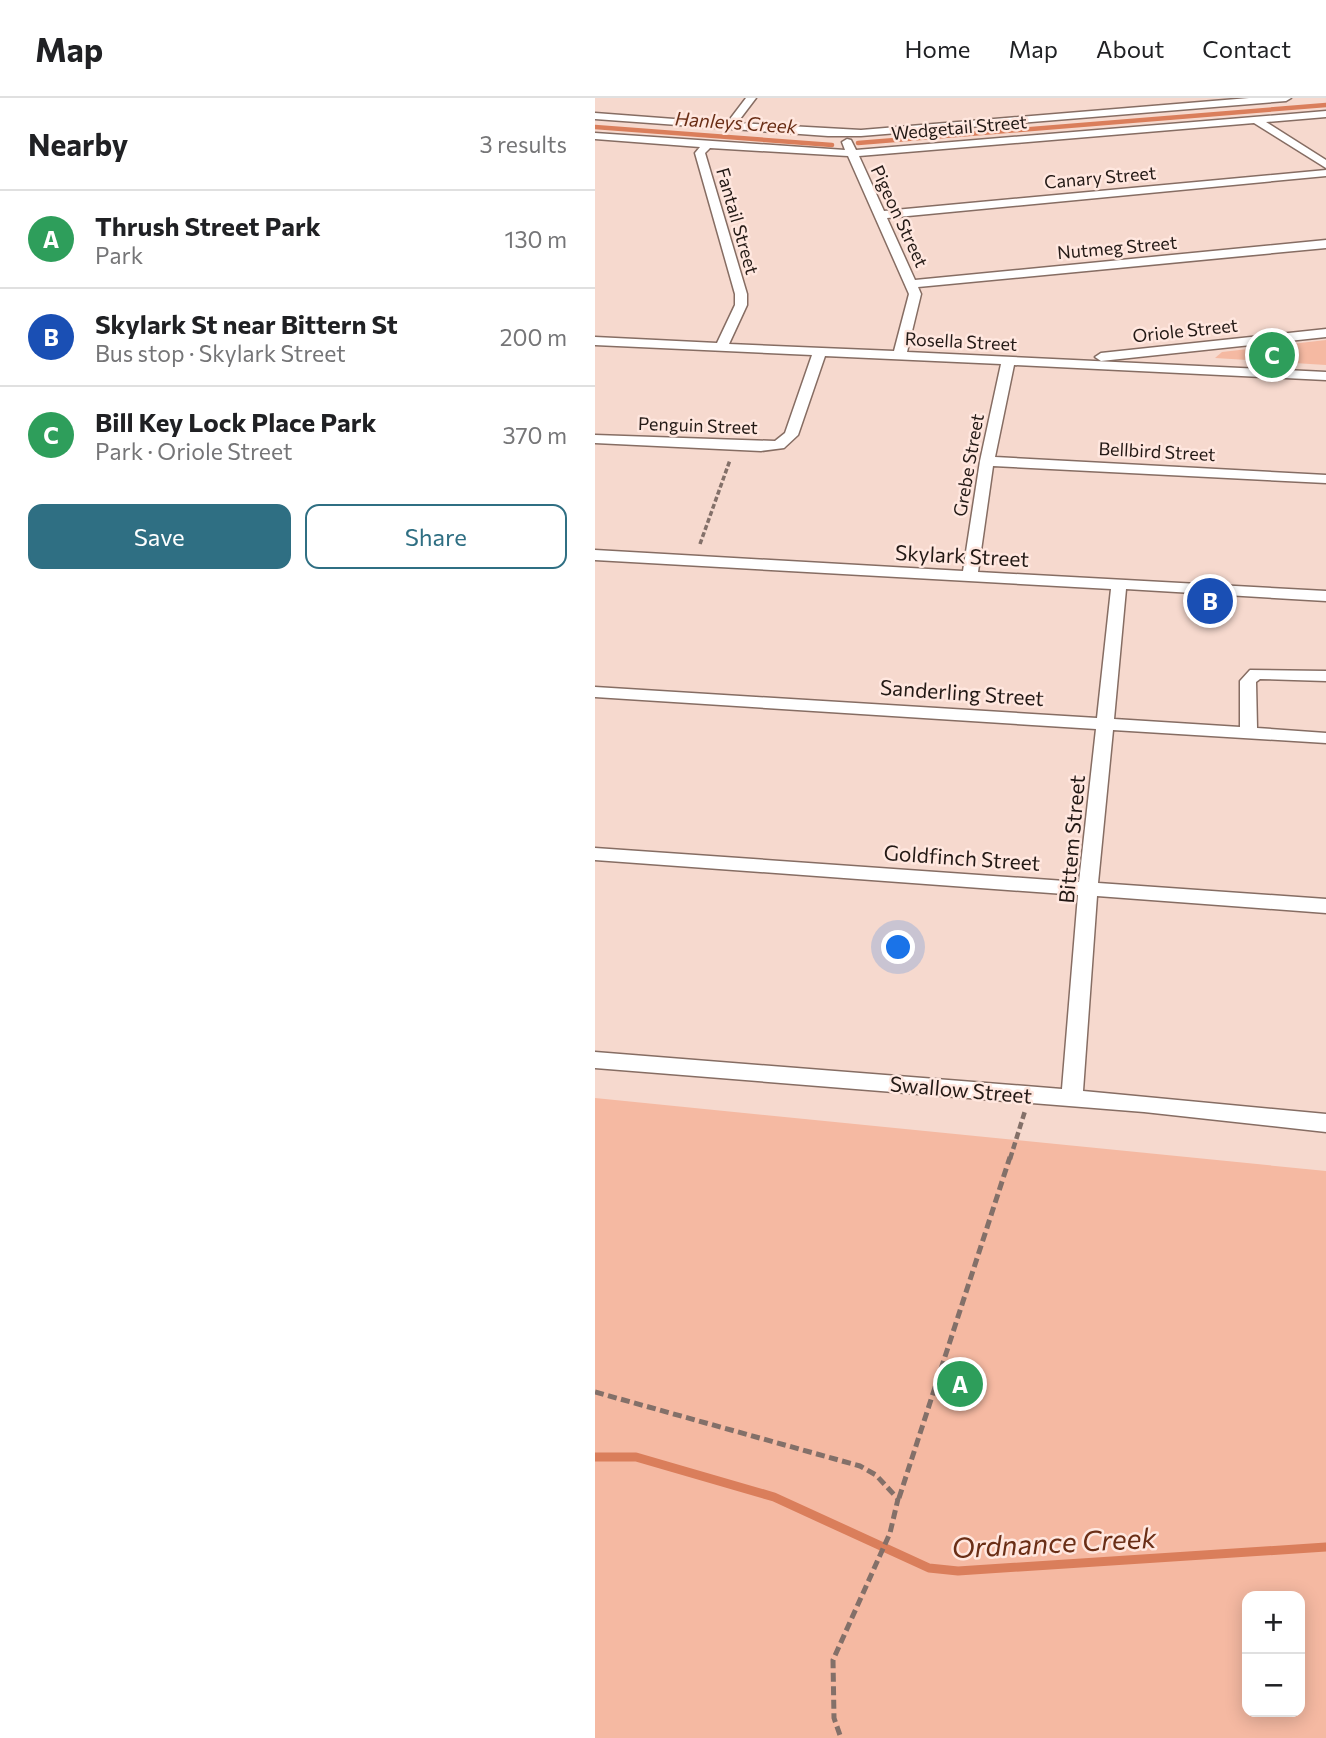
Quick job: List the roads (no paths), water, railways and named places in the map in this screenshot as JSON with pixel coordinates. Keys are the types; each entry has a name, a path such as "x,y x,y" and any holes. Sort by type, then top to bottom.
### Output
{"street":[{"path":"730,126 751,98"},
{"name":"Wedgetail Street","path":"595,116 845,134 1222,101 1286,98"},
{"name":"Wedgetail Street","path":"595,136 853,153 1326,114"},
{"path":"1257,120 1326,165"},
{"name":"Pigeon Street","path":"845,134 878,215 915,294 900,355"},
{"name":"Fantail Street","path":"707,145 700,153 741,294 741,304 721,347"},
{"name":"Canary Street","path":"878,215 1326,173"},
{"name":"Nutmeg Street","path":"912,284 1326,244"},
{"name":"Oriole Street","path":"1047,363 1326,333"},
{"name":"Rosella Street","path":"595,341 1326,376"},
{"path":"1203,346 1195,355 1201,363 1224,372"},
{"name":"Penguin Street","path":"595,439 734,446 779,445 791,435 820,352"},
{"name":"Grebe Street","path":"970,576 987,461 1008,361"},
{"name":"Bellbird Street","path":"987,461 1326,479"},
{"name":"Skylark Street","path":"595,555 1326,596"},
{"name":"Bittem Street","path":"1072,1098 1088,889 1119,585"},
{"path":"1249,733 1248,681 1256,674 1326,676"},
{"name":"Sanderling Street","path":"595,692 1326,738"},
{"name":"Goldfinch Street","path":"595,854 1326,906"},
{"name":"Swallow Street","path":"595,1060 1072,1098 1326,1123"}],"waterway":[{"name":"Hanleys Creek","path":"858,143 1326,105"},
{"name":"Hanleys Creek","path":"595,127 832,145"},
{"name":"Ordnance Creek","path":"595,1457 636,1457 774,1497 929,1568 958,1571 1326,1547"}],"place":[{"name":"Bill Key Lock Place Park","path":"1272,355"},
{"name":"Skylark St near Bittern St","path":"1210,601"},
{"name":"Thrush Street Park","path":"960,1384"}]}
